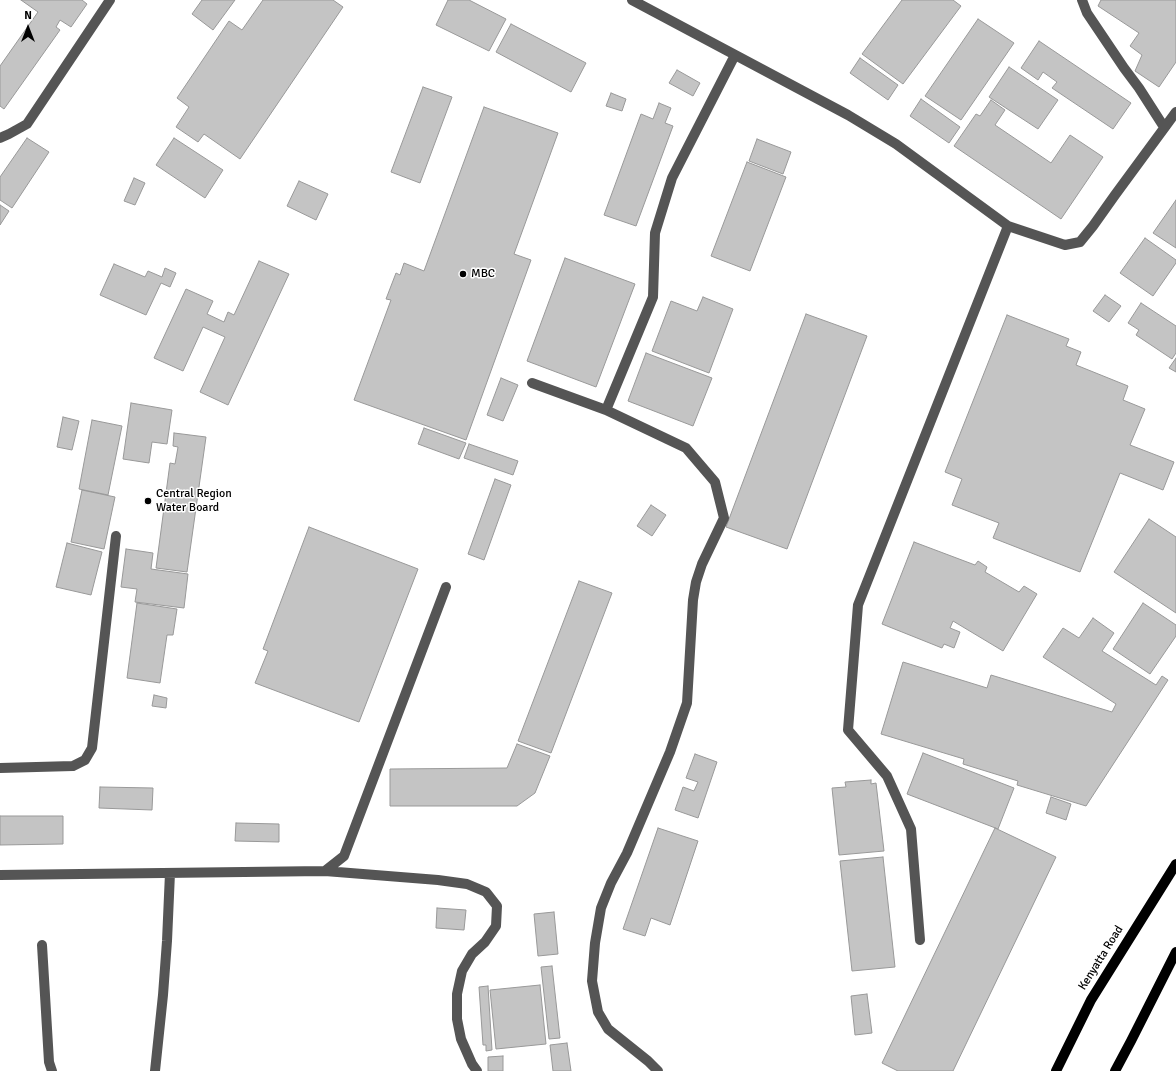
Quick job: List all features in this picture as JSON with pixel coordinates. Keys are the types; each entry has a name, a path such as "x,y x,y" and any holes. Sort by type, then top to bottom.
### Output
{"main road":[{"name":"Kenyatta Road","path":"1056,1071 1091,1000 1176,864"},
{"path":"1114,1071 1131,1041 1176,952"}],"street":[{"path":"0,138 28,124 110,0"},
{"path":"632,0 848,115 896,144 1008,226 1065,245 1080,242 1176,112"},
{"path":"1082,0 1087,13 1164,127"},
{"path":"606,410 653,297 655,232 672,178 734,55"},
{"path":"920,940 911,829 887,776 848,730 858,605 1008,226"},
{"path":"532,383 606,410 686,448 715,482 724,518 702,564 696,582 693,600 687,703 670,752 627,854 611,883 601,908 595,942 592,981 598,1012 608,1029 648,1061 658,1071"},
{"path":"0,768 73,766 85,760 92,748 116,536"},
{"path":"325,871 344,856 446,587"},
{"path":"0,875 325,871 438,880 467,884 486,892 497,906 496,926 485,942 472,954 462,971 457,994 457,1019 461,1039 472,1064 477,1071"},
{"path":"155,1071 167,948 170,873"},
{"path":"42,945 49,1062 52,1071"}],"building":[{"path":"21,0 82,0 87,4 71,27 60,20 56,27 60,30 4,109 0,106 0,66 38,12"},
{"path":"202,0 235,0 213,30 192,14"},
{"path":"263,0 333,0 343,7 240,159 204,134 198,142 176,127 189,107 177,98 229,21 242,30"},
{"path":"448,0 469,0 506,19 489,51 436,25"},
{"path":"902,0 953,0 961,6 903,84 862,54"},
{"path":"1101,0 1176,0 1176,62 1159,87 1135,71 1142,55 1130,46 1139,33 1098,6"},
{"path":"978,19 1014,43 961,120 925,96"},
{"path":"511,24 586,63 571,92 496,52"},
{"path":"1039,41 1131,103 1113,129 1052,88 1057,82 1043,72 1038,80 1021,68"},
{"path":"860,58 898,85 888,100 850,73"},
{"path":"1009,67 1058,100 1038,129 989,97"},
{"path":"677,70 700,83 693,96 669,83"},
{"path":"423,87 452,97 420,183 391,172"},
{"path":"611,93 626,99 622,111 606,106"},
{"path":"921,99 960,127 949,143 910,116"},
{"path":"991,100 1005,110 995,125 1051,163 1070,135 1103,157 1061,219 954,146 976,114 980,116"},
{"path":"659,103 671,108 665,123 673,126 636,226 604,215 641,114 653,119"},
{"name":"MBC","path":"484,107 558,133 514,254 531,260 466,440 354,400 391,300 386,299 396,273 400,275 404,263 424,271"},
{"path":"27,138 49,152 12,208 0,200 0,177"},
{"path":"174,138 223,170 205,198 156,165"},
{"path":"757,139 791,152 783,174 749,161"},
{"path":"747,162 786,177 750,271 711,256"},
{"path":"134,178 145,183 135,205 124,201"},
{"path":"299,181 328,194 316,220 287,206"},
{"path":"1176,200 1176,248 1153,233"},
{"path":"0,205 9,211 0,225"},
{"path":"1145,238 1176,260 1176,263 1153,296 1120,273"},
{"path":"565,258 635,284 596,387 527,361"},
{"path":"259,261 289,274 228,405 200,392 225,337 203,327 183,371 154,358 186,289 213,301 207,314 224,322 228,312 234,315"},
{"path":"114,264 145,277 148,271 162,277 165,268 176,273 170,287 161,283 146,315 100,295"},
{"path":"1105,295 1121,306 1109,322 1093,311"},
{"path":"703,297 733,309 709,373 652,351 671,301 697,311"},
{"path":"1141,303 1176,326 1176,353 1172,359 1136,335 1139,330 1128,323"},
{"path":"806,314 867,336 787,549 726,527"},
{"path":"1007,315 1069,339 1066,346 1081,352 1076,365 1128,386 1123,400 1145,409 1130,445 1174,462 1163,490 1120,473 1080,572 993,538 999,523 952,505 962,479 945,472"},
{"path":"646,353 712,378 693,426 628,401"},
{"path":"1176,358 1176,372 1169,368"},
{"path":"501,378 518,385 503,421 487,415"},
{"path":"131,403 172,410 167,444 152,442 149,463 123,459"},
{"path":"63,417 79,421 72,450 57,447"},
{"path":"92,420 122,426 108,495 79,489"},
{"path":"424,428 466,443 459,459 418,444"},
{"path":"174,433 206,437 187,572 156,568 170,463 175,464 178,447 173,446"},
{"path":"469,444 518,461 513,475 464,458"},
{"path":"495,479 511,485 484,560 468,554"},
{"path":"82,490 115,497 104,549 71,542"},
{"path":"651,505 666,515 652,536 637,526"},
{"path":"1149,519 1176,537 1176,613 1114,572"},
{"path":"309,527 418,569 359,722 255,683 268,651 263,649"},
{"path":"914,542 975,565 978,561 987,567 985,572 1019,592 1024,586 1037,594 1003,651 953,621 950,628 960,632 954,648 944,644 942,648 882,624"},
{"path":"67,543 102,552 91,595 56,587"},
{"path":"126,549 153,553 151,569 188,574 184,608 135,602 137,589 121,587"},
{"path":"579,581 612,593 551,753 518,741"},
{"path":"137,603 177,609 173,635 167,635 160,683 127,678"},
{"path":"1143,603 1176,625 1176,636 1150,674 1113,649"},
{"path":"1093,618 1114,633 1102,651 1156,685 1162,676 1168,680 1086,806 1017,785 1018,781 963,764 964,759 881,734 903,662 987,688 991,675 1112,712 1116,704 1043,657 1063,628 1079,638"},
{"path":"154,695 167,698 166,708 152,706"},
{"path":"517,744 550,756 535,793 517,806 390,806 390,769 507,768"},
{"path":"923,753 1014,788 998,829 907,794"},
{"path":"695,754 717,762 698,818 675,810 683,787 694,791 698,782 686,778"},
{"path":"871,780 871,784 876,783 884,851 839,855 832,788 846,787 845,782"},
{"path":"100,787 153,788 152,810 99,808"},
{"path":"1051,797 1071,804 1066,820 1046,813"},
{"path":"0,816 63,816 63,844 0,845"},
{"path":"236,823 279,824 279,842 235,841"},
{"path":"658,828 698,841 670,925 651,918 645,936 623,929"},
{"path":"995,828 1056,857 953,1071 898,1071 882,1063"},
{"path":"883,857 895,967 852,971 840,861"},
{"path":"437,908 466,910 464,930 436,928"},
{"path":"554,912 558,954 538,956 534,914"},
{"path":"552,966 560,1038 549,1039 541,967"},
{"path":"540,985 546,1044 496,1049 490,990"},
{"path":"488,986 492,1050 486,1051 486,1045 483,1045 479,987"},
{"path":"867,994 872,1033 855,1035 851,996"},
{"path":"567,1043 571,1071 553,1071 550,1045"},
{"path":"503,1056 503,1071 488,1071 488,1057"}],"place":[{"name":"MBC","path":"463,274"},
{"name":"Central Region Water Board","path":"148,501"}]}
